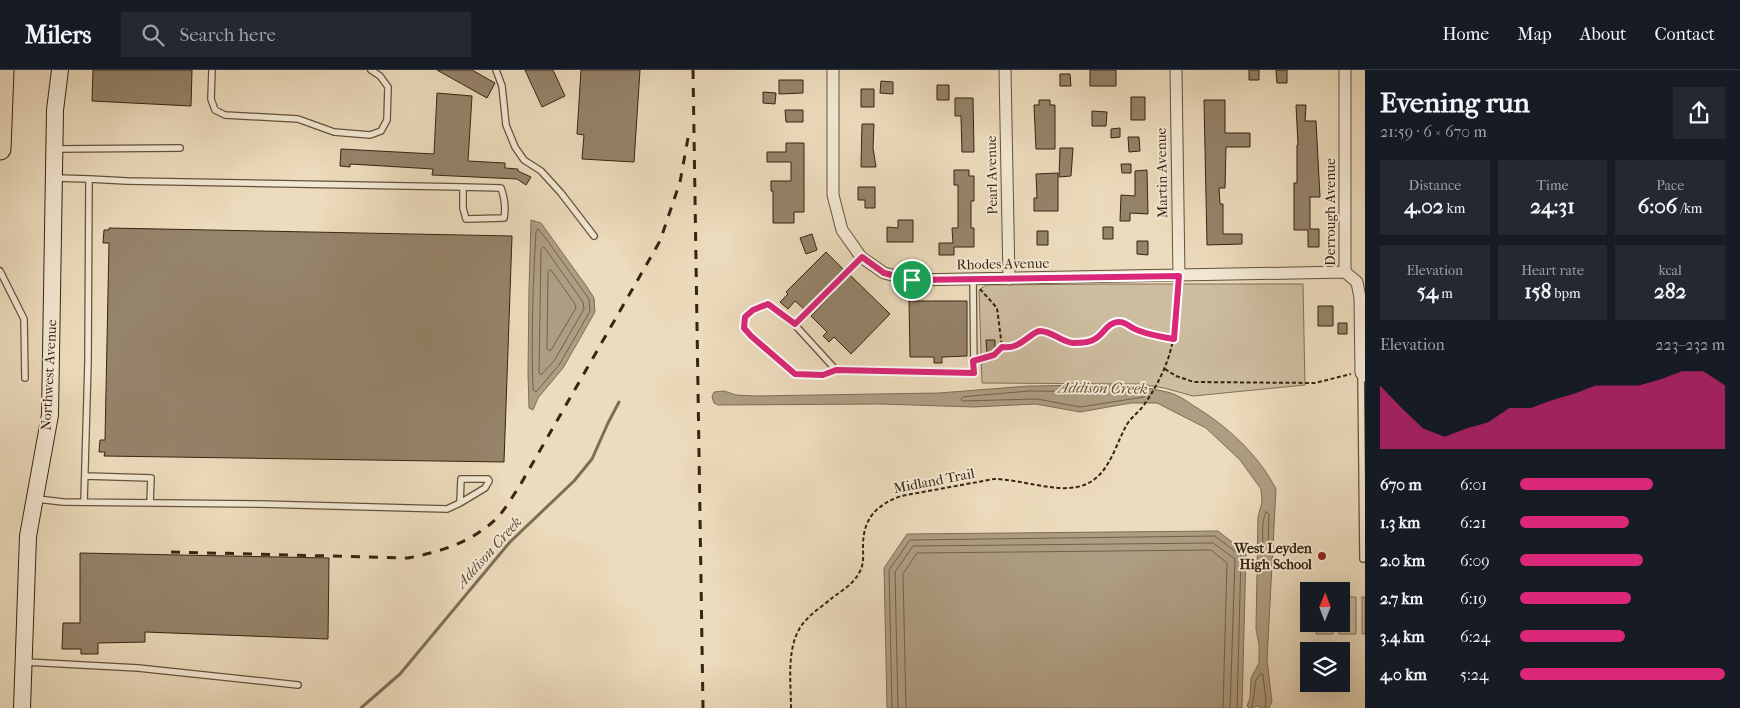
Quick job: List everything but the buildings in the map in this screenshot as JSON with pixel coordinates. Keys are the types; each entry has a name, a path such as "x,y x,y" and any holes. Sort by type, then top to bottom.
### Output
{"highway":[{"path":"0,149 3,70"}],"street":[{"name":"Northwest Avenue","path":"22,708 28,536 50,415 55,110 60,70"},
{"name":"Rhodes Avenue","path":"833,70 833,195 842,230 862,257 884,273 912,280 973,284 1009,279 1346,272"},
{"name":"Pearl Avenue","path":"1005,70 1009,279"},
{"name":"Martin Avenue","path":"1176,70 1179,276"},
{"name":"Derrough Avenue","path":"1345,70 1346,272 1357,282 1360,298 1360,375"}],"lane":[{"path":"212,70 211,99 215,110 225,115 298,119 334,132 370,134 381,131 386,120 388,86 380,76 371,70"},
{"path":"496,70 502,86 506,125 515,147 524,160 541,171 551,182 594,236"},
{"path":"54,149 180,148"},
{"path":"54,178 89,179 463,187 501,188 505,197 506,210 504,218 466,218 463,208 463,187"},
{"path":"84,502 88,362 89,179"},
{"path":"795,324 862,257"},
{"path":"0,271 24,319 25,378"},
{"path":"836,370 795,324 768,304 753,310 745,317 744,328 751,336 795,374 823,375 836,370 974,373 973,284"},
{"path":"1360,375 1363,559"},
{"path":"85,476 151,478 150,503"},
{"path":"35,499 63,502 447,508 460,503 485,488 489,481 488,479 461,479 460,503"},
{"path":"24,661 138,668 298,685"}],"path":[{"name":"Midland Trail","path":"791,708 791,656 796,638 805,620 853,582 862,569 865,530 869,519 877,508 886,501 901,496 994,479 1008,479 1060,488 1077,487 1091,481 1103,472 1125,428 1144,405 1165,369 1174,339 1179,276"},
{"path":"973,284 980,288 997,308 1002,347"},
{"path":"1002,347 1007,348 1020,344 1040,331 1070,343 1084,343 1096,339 1111,324 1119,322 1149,335 1174,339"},
{"path":"973,361 994,355 1002,347"},
{"path":"1165,369 1176,376 1194,382 1315,383 1360,375"}],"shaded area":[{"path":"1303,284 1305,385 1193,396 1140,384 982,383 979,290 986,285"},
{"path":"1350,597 1356,597 1356,634 1339,634 1339,632 1350,632"},
{"path":"1362,597 1365,597 1365,634 1362,634"},
{"path":"1316,632 1333,632 1333,634 1316,634"}],"water":[{"path":"531,220 541,223 587,287 594,298 595,312 563,368 538,398 533,410 529,408 528,373"},
{"path":"1116,385 1171,393 1184,399 1230,432 1251,453 1269,476 1276,489 1267,660 1272,702 1269,708 1258,706 1249,708 1247,706 1250,698 1251,678 1259,663 1259,645 1256,629 1258,517 1262,502 1261,489 1240,460 1206,428 1157,403 1131,403 1080,412 1036,404 974,407 881,404 718,405 714,403 712,397 714,392 724,391 736,395 755,396 939,393 1029,386"},
{"path":"1218,531 1246,553 1242,708 887,708 884,568 907,534"}],"waterway":[{"name":"Addison Creek","path":"361,708 400,674 510,542 574,481 592,459 619,402"}],"railway":[{"path":"693,70 703,708"},
{"path":"171,552 408,558 432,553 455,545 487,527 502,512 519,487 660,241 680,182 688,138"}],"place":[{"name":"West Leyden High School","path":"1322,556"}],"route":[{"path":"862,257 884,273 912,280 1179,276 1176,330 1174,339 1149,335 1119,322 1111,324 1096,339 1084,343 1070,343 1040,331 1020,344 1007,348 1002,347 994,355 973,361 974,373 836,370 823,375 795,374 744,328 745,317 753,310 768,304 795,324 862,257"}]}
